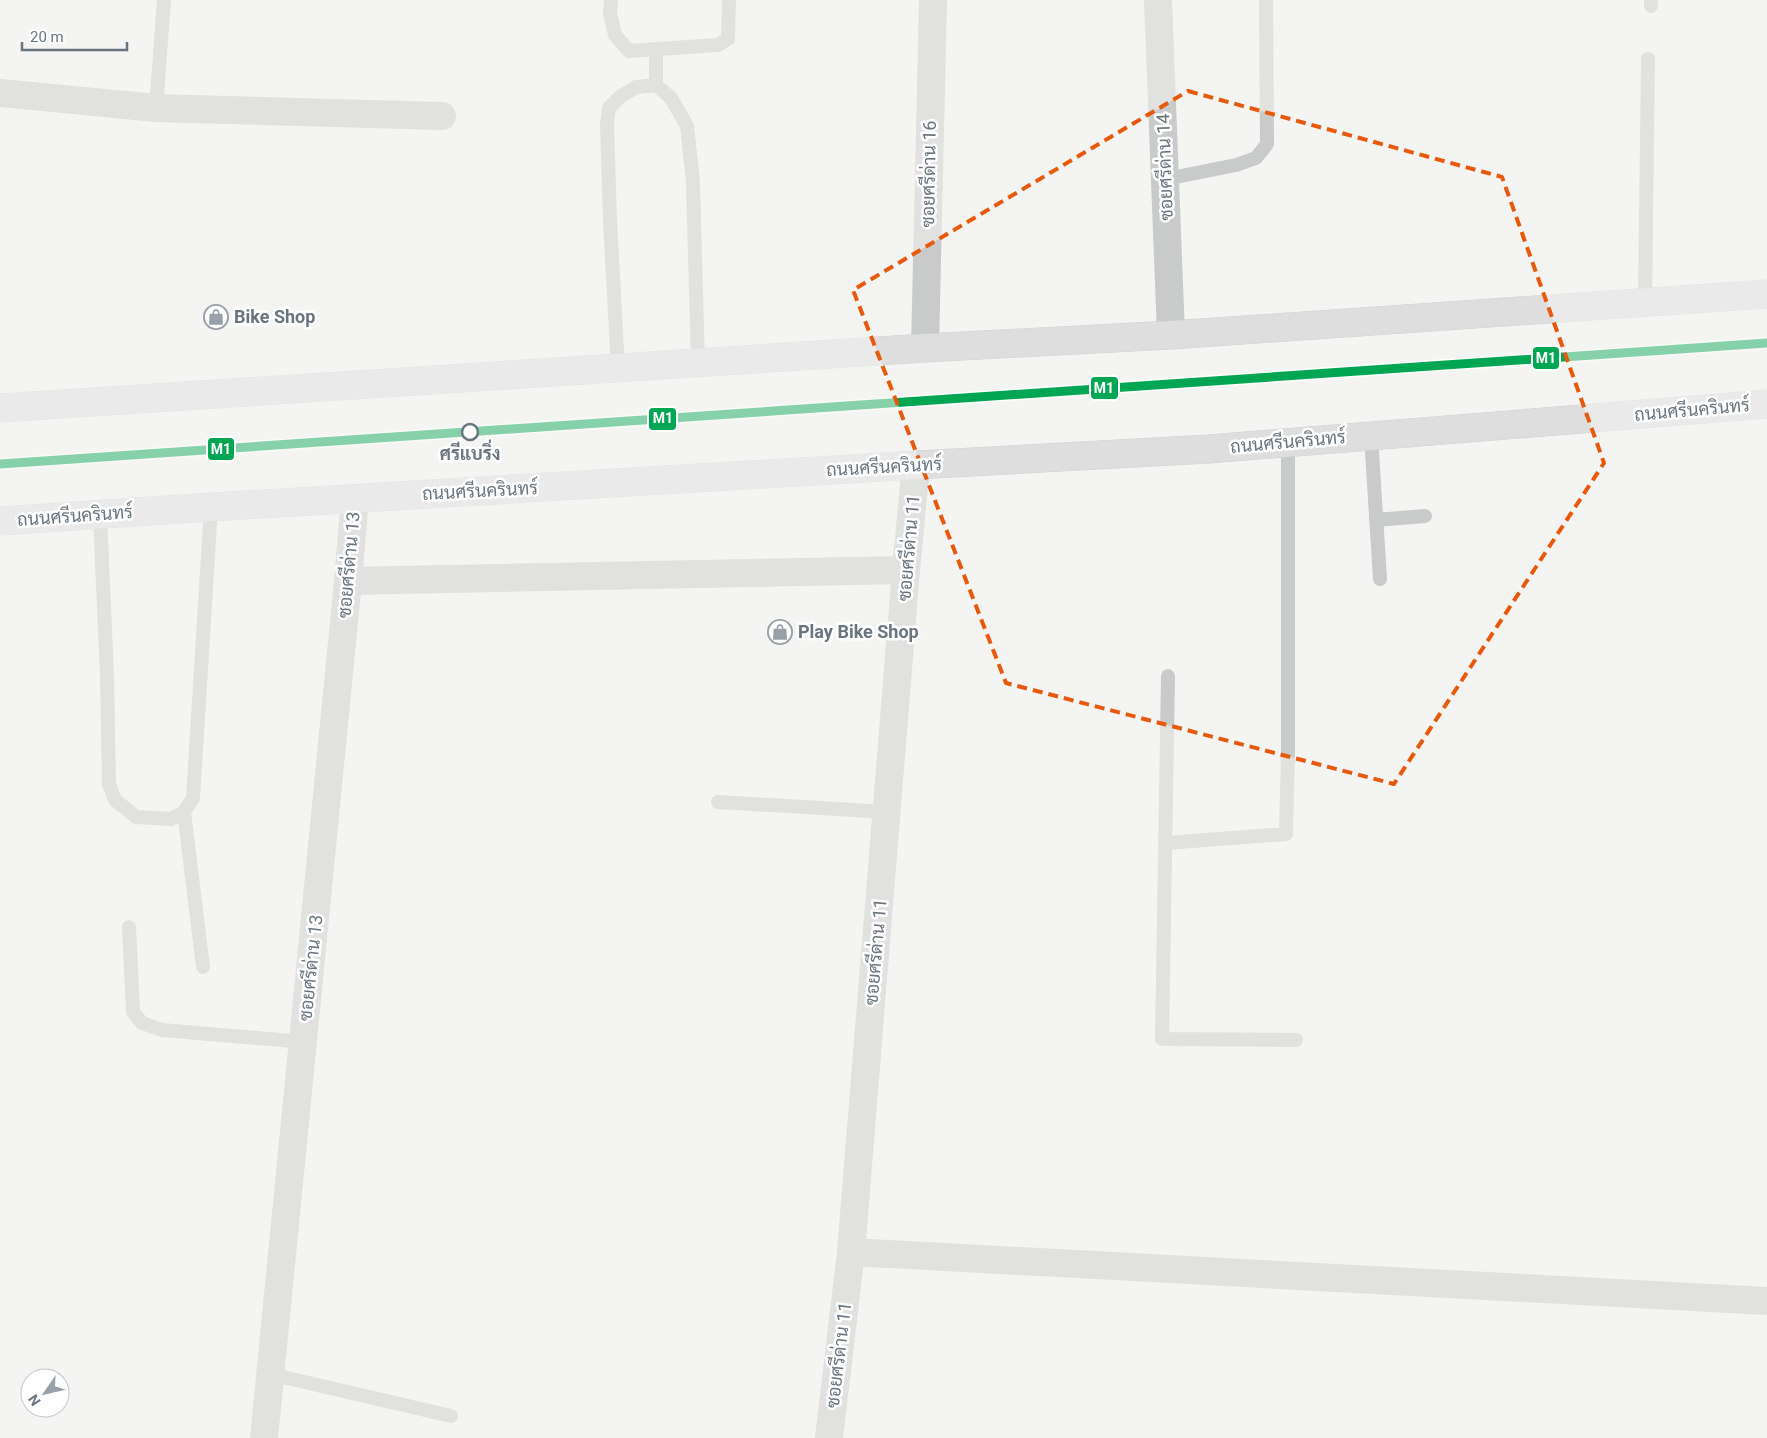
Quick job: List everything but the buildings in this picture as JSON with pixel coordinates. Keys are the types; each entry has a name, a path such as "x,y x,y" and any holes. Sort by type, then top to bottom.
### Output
{"main road":[{"path":"0,408 925,348 1171,334 1767,294"},
{"name":"ถนนศรีนครินทร์","path":"0,521 916,464 1209,449 1767,404"}],"street":[{"name":"ซอยศรีด่าน 16","path":"925,348 933,0"},
{"name":"ซอยศรีด่าน 14","path":"1158,0 1171,334"},
{"path":"0,93 156,108 442,116"},
{"name":"ซอยศรีด่าน 11","path":"829,1438 851,1252 916,464"},
{"name":"ซอยศรีด่าน 13","path":"264,1438 304,1042 355,498"},
{"path":"348,581 906,570"},
{"path":"851,1252 1767,1300"}],"lane":[{"path":"156,108 164,0"},
{"path":"611,0 610,13 615,35 629,51 718,46 728,39 729,0"},
{"path":"1166,179 1236,165 1256,158 1267,144 1266,0"},
{"path":"656,50 656,85"},
{"path":"1645,302 1648,59"},
{"path":"618,369 607,124 610,108 620,97 636,87 656,85 671,98 687,126 693,182 698,364"},
{"path":"1371,436 1380,578"},
{"path":"1166,843 1286,834 1288,752 1288,442"},
{"path":"100,514 107,677 109,784 115,800 136,817 171,819 184,812 193,798 211,507"},
{"path":"1376,520 1425,516"},
{"path":"1168,676 1162,1039 1296,1040"},
{"path":"718,802 887,812"},
{"path":"184,812 203,967"},
{"path":"129,927 133,1012 142,1023 162,1030 304,1042"},
{"path":"270,1374 451,1416"}],"highlighted area":[{"path":"1188,91 1502,177 1604,463 1394,784 1006,683 853,290"}],"transit line":[{"name":"M1","path":"0,464 1767,343"}],"place":[{"name":"Bike Shop","path":"216,317"},
{"name":"ศรีแบริ่ง","path":"470,432"},
{"name":"Play Bike Shop","path":"780,632"}]}
